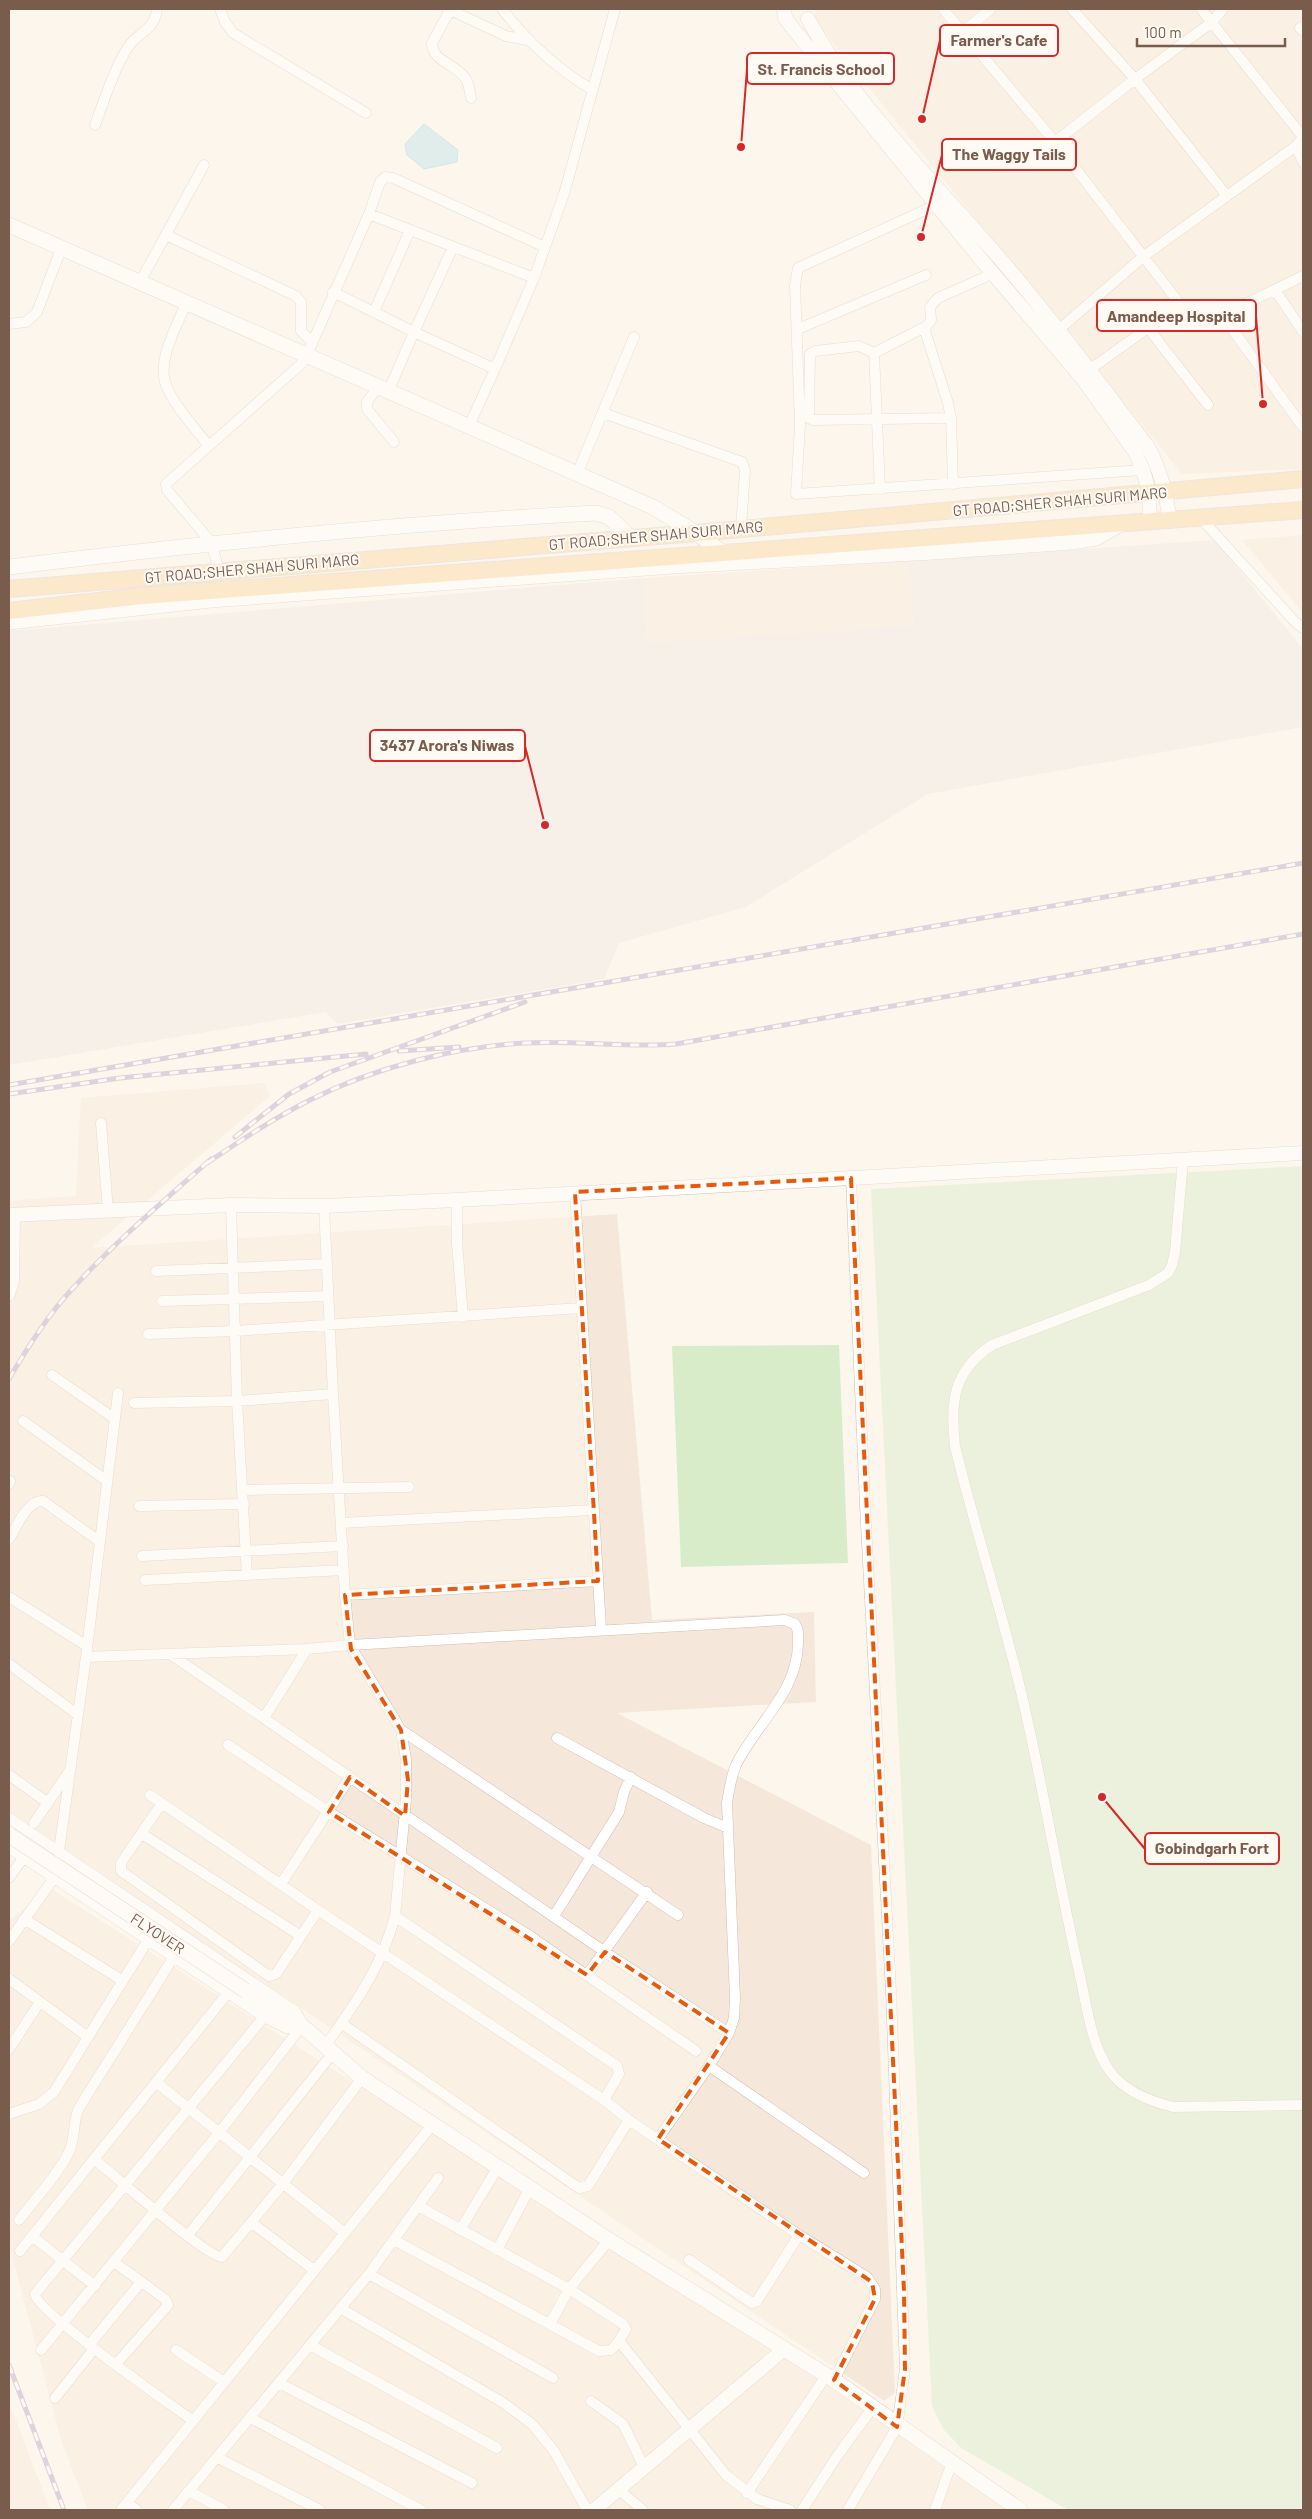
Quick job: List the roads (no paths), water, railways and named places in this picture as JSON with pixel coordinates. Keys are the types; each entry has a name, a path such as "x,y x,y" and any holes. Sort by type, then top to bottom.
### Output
{"main road":[{"path":"9,225 306,357 653,507 696,533 725,554"},
{"name":"GT ROAD;SHER SHAH SURI MARG","path":"9,589 696,533 1303,479"},
{"name":"GT ROAD;SHER SHAH SURI MARG","path":"9,611 142,596 1303,510"},
{"path":"9,567 211,542 472,519 596,513 609,517 631,538"},
{"path":"9,622 221,600 673,566 933,552 1072,542 1096,538 1119,525"},
{"name":"FLYOVER","path":"9,1835 246,1991 302,2031 362,2078 609,2240 829,2378 873,2407 897,2427 952,2462 1020,2510"}],"street":[{"path":"95,125 124,55 133,40 150,29 157,9"},
{"path":"220,9 225,22 233,34 366,113"},
{"path":"472,98 464,77 431,48 449,9 506,36 527,40"},
{"path":"502,9 527,40 574,79 593,90"},
{"path":"469,426 534,278 564,194 615,9"},
{"path":"943,9 961,33 1055,142 1190,317 1202,322 1222,315 1303,276"},
{"path":"961,33 991,9"},
{"path":"1072,9 1135,78 1227,196"},
{"path":"1201,9 1301,140 1303,162"},
{"path":"1055,142 1135,78 1212,22 1223,9"},
{"path":"782,12 795,31 992,274 1089,370 1148,447 1160,468 1170,521"},
{"path":"795,31 808,14 823,47 853,90 1017,278 1082,378 1135,452 1143,470 1149,492 1150,522"},
{"path":"1053,335 1144,256 1301,140"},
{"path":"140,282 204,165"},
{"path":"219,571 211,542 166,487 167,481 294,370 306,357 380,182 384,177 392,178 545,247"},
{"path":"936,205 801,265 797,271 795,285 800,425 796,494 1143,470"},
{"path":"368,214 534,278"},
{"path":"374,312 410,230"},
{"path":"166,235 296,296 301,302 301,330 312,342"},
{"path":"394,442 367,408 367,402 383,389 414,332 452,247"},
{"path":"9,324 26,322 37,312 61,248"},
{"path":"874,353 924,328 930,323 930,307 934,301 992,274"},
{"path":"798,328 926,275"},
{"path":"1274,290 1303,332"},
{"path":"333,292 495,369"},
{"path":"1089,370 1148,328 1178,301"},
{"path":"186,304 166,355 164,378 170,393 208,446"},
{"path":"1222,315 1303,428"},
{"path":"924,328 951,418 953,484"},
{"path":"1148,328 1208,405"},
{"path":"577,474 634,337"},
{"path":"874,353 859,346 812,352 808,357 809,416 813,420 878,421 951,418"},
{"path":"874,353 880,488"},
{"path":"603,414 742,462 746,470 741,528"},
{"path":"1203,518 1208,526 1295,622 1303,628"},
{"path":"101,1123 108,1211"},
{"path":"9,1296 14,1282 12,1215 231,1205 324,1206 457,1200 1303,1153"},
{"path":"1183,1160 1175,1252 1168,1273 1149,1285 992,1345 979,1354 963,1374 955,1395 951,1414 955,1446 1023,1699 1077,1962 1094,2034 1106,2064 1117,2079 1128,2088 1156,2103 1173,2107 1303,2105"},
{"path":"848,2510 897,2427 905,2369 904,2291 891,1992 865,1505 851,1178"},
{"path":"575,1192 601,1630"},
{"path":"457,1200 457,1243 463,1317"},
{"path":"231,1205 237,1401 244,1490 247,1575"},
{"path":"188,2235 250,2159 328,2051 341,2023 371,1979 384,1953 395,1916 408,1780 401,1730 350,1644 345,1594 333,1394 324,1206"},
{"path":"156,1271 327,1264"},
{"path":"162,1301 328,1296"},
{"path":"148,1334 235,1331 581,1308"},
{"path":"52,1376 115,1419"},
{"path":"9,1941 54,1878 78,1715 118,1393"},
{"path":"134,1403 237,1401 333,1394"},
{"path":"23,1421 107,1481"},
{"path":"244,1490 408,1487"},
{"path":"9,1539 31,1505 38,1501 43,1501 99,1541"},
{"path":"140,1506 244,1504"},
{"path":"341,1523 593,1510"},
{"path":"142,1556 343,1546"},
{"path":"145,1580 344,1570"},
{"path":"345,1594 598,1581"},
{"path":"9,1597 86,1652 170,1654 307,1649 350,1644 785,1620 795,1624 798,1630 798,1645 793,1673 779,1701 737,1764 727,1803 734,2018 729,2033 709,2066 658,2140"},
{"path":"264,1718 307,1649"},
{"path":"170,1654 605,1952 729,2033"},
{"path":"9,1664 78,1715"},
{"path":"401,1730 678,1914"},
{"path":"557,1738 704,1818 728,1828"},
{"path":"228,1744 329,1812 400,1854 530,1936 696,2051"},
{"path":"34,1823 71,1768"},
{"path":"9,1775 48,1803"},
{"path":"281,1884 350,1777"},
{"path":"554,1916 619,1812 624,1792 631,1778"},
{"path":"150,1795 318,1910 604,2100 629,2120 799,2235 867,2277 875,2288 875,2299 829,2378 747,2493"},
{"path":"162,1803 121,1863 121,1871 270,1976 276,1974 318,1910"},
{"path":"9,1818 155,1914 296,2011 302,2031"},
{"path":"142,1834 301,1936"},
{"path":"9,1848 227,1994 286,2028 302,2031"},
{"path":"9,1878 23,1858"},
{"path":"587,1975 646,1892"},
{"path":"395,1916 617,2066 619,2074 604,2100"},
{"path":"24,1919 123,1981"},
{"path":"9,2114 39,2104 49,2098 148,1940"},
{"path":"18,2220 68,2156 72,2141 74,2118 79,2108 173,1958"},
{"path":"9,1979 88,2036"},
{"path":"20,2251 227,1994"},
{"path":"9,2049 40,2002"},
{"path":"192,2420 63,2324 34,2297 62,2260 264,2017"},
{"path":"341,2023 578,2188 588,2186 629,2120"},
{"path":"41,2350 302,2031"},
{"path":"709,2066 864,2173"},
{"path":"95,2160 188,2235 216,2256 222,2257 252,2223 362,2078"},
{"path":"157,2083 218,2134 345,2233"},
{"path":"137,2510 124,2507 192,2420 433,2124"},
{"path":"460,2230 498,2167"},
{"path":"174,2510 369,2274 438,2178"},
{"path":"498,2250 530,2188"},
{"path":"394,2240 599,2352 611,2350 620,2341 625,2331 623,2324 569,2289 418,2206"},
{"path":"252,2223 314,2270"},
{"path":"689,2260 752,2303 757,2302 799,2235"},
{"path":"32,2236 95,2286"},
{"path":"550,2324 569,2289 609,2240"},
{"path":"114,2262 165,2299 168,2305 116,2364"},
{"path":"369,2274 553,2378"},
{"path":"55,2398 141,2282"},
{"path":"340,2308 502,2402 532,2424 554,2451 587,2510"},
{"path":"620,2341 726,2475 757,2499 790,2510"},
{"path":"310,2345 497,2448"},
{"path":"176,2350 224,2382"},
{"path":"594,2510 783,2350"},
{"path":"279,2383 472,2483"},
{"path":"591,2401 623,2424 644,2467"},
{"path":"802,2510 838,2455 873,2407"},
{"path":"251,2418 421,2510"},
{"path":"218,2458 320,2510"},
{"path":"935,2510 952,2462"},
{"path":"618,2490 643,2510"},
{"path":"189,2492 224,2510"}],"water":[{"path":"424,124 458,150 457,162 424,169 407,155 405,144"}],"railway":[{"path":"9,1085 1303,863"},
{"path":"207,1163 283,1114 310,1100 360,1078 442,1054 498,1045 544,1042 638,1045 676,1044 1303,934"},
{"path":"235,1137 289,1094 330,1072 525,1002"},
{"path":"399,1051 459,1047"},
{"path":"9,1094 120,1078 366,1054"},
{"path":"9,1379 31,1343 65,1296 124,1236 211,1159"},
{"path":"9,2365 64,2510"}],"place":[{"name":"Farmer's Cafe","path":"922,119"},
{"name":"St. Francis School","path":"741,147"},
{"name":"The Waggy Tails","path":"921,237"},
{"name":"Amandeep Hospital","path":"1263,404"},
{"name":"3437 Arora's Niwas","path":"545,825"},
{"name":"Gobindgarh Fort","path":"1102,1797"}]}
